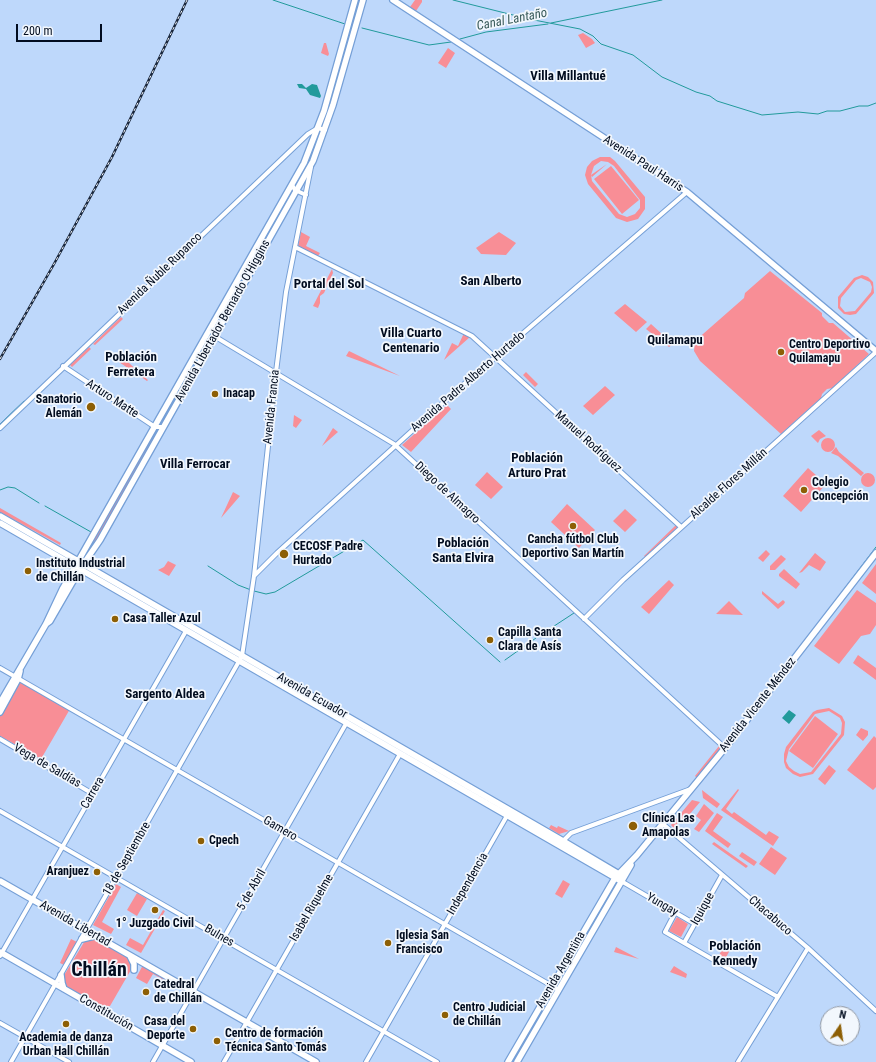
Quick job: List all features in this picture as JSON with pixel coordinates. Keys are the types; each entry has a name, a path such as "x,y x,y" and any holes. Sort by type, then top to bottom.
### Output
{"main road":[{"name":"Avenida Libertador Bernardo O'Higgins","path":"0,712 21,668 46,624 50,621 161,416 304,163 318,128 356,0"},
{"name":"Avenida Libertador Bernardo O'Higgins","path":"81,562 100,540 313,161 325,130 344,70 363,0"},
{"name":"Avenida Paul Harris","path":"393,0 687,192 876,352"},
{"path":"336,68 344,70"},
{"path":"252,255 258,259"},
{"path":"161,416 164,419 168,419"},
{"name":"Avenida Ecuador","path":"0,516 194,628 293,692 346,723 508,813 563,841 622,878"},
{"name":"Avenida Ecuador","path":"0,523 186,631 302,690 349,717 615,878"},
{"name":"Avenida Vicente Méndez","path":"615,878 622,878 638,855 725,748 876,553"},
{"path":"186,631 194,628"},
{"name":"Avenida Libertador Bernardo O'Higgins","path":"0,703 17,678"},
{"path":"293,692 302,690"},
{"path":"399,746 396,748 399,753"},
{"name":"Avenida Argentina","path":"508,1062 615,878"},
{"name":"Avenida Argentina","path":"517,1062 622,878"},
{"name":"Avenida Libertad","path":"0,881 316,1062"},
{"path":"82,939 89,936 96,936"},
{"name":"Constitución","path":"1,954 192,1062"},
{"path":"130,955 134,962 134,970"},
{"path":"61,975 64,989"}],"street":[{"path":"318,128 325,130"},
{"name":"Avenida Ñuble Rupanco","path":"0,428 63,366 308,134 318,128"},
{"name":"Avenida Francia","path":"241,658 254,576 286,292 313,161"},
{"path":"292,185 296,190 306,195"},
{"name":"Avenida Padre Alberto Hurtado","path":"254,576 277,553 494,358 687,192"},
{"name":"Manuel Rodríguez","path":"295,247 469,334 681,527"},
{"name":"Diego de Almagro","path":"214,336 276,372 396,446 725,748"},
{"name":"Alcalde Flores Millán","path":"584,619 619,583 876,352"},
{"name":"Arturo Matte","path":"63,366 155,427 163,428"},
{"name":"Carrera","path":"1,954 186,631"},
{"name":"18 de Septiembre","path":"11,1062 241,658"},
{"name":"Gamero","path":"0,668 559,990"},
{"name":"5 de Abril","path":"153,1062 349,717"},
{"name":"Vega de Saldías","path":"0,740 93,794"},
{"name":"Isabel Riquelme","path":"224,1062 399,753"},
{"path":"563,841 571,833 652,802 692,789"},
{"name":"Bulnes","path":"0,810 437,1062"},
{"name":"Independencia","path":"366,1062 508,813"},
{"name":"Chacabuco","path":"663,824 808,948 876,1011"},
{"name":"Iquique","path":"684,943 722,875"},
{"name":"Yungay","path":"622,878 630,886 695,924"},
{"path":"675,913 664,932 778,997"},
{"path":"738,1062 808,948"},
{"path":"0,1023 69,1062"}],"shaded area":[{"path":"358,0 361,0 342,63 341,61"},
{"path":"415,0 422,0 416,11 410,7"},
{"path":"583,33 595,43 586,48 578,35"},
{"path":"324,43 326,43 329,54 328,56 321,53"},
{"path":"448,48 455,53 446,68 438,63"},
{"path":"338,75 340,75 324,124 323,121"},
{"path":"297,84 302,84 306,88 312,84 317,85 321,96 320,98 310,95 306,89 299,88"},
{"path":"319,133 322,133 311,160 98,538 86,556 84,555 294,187"},
{"path":"600,157 610,157 645,197 645,209 638,219 627,222 616,218 588,184 585,175 587,167 592,161","holes":["601,161 608,162 614,166 640,200 640,208 635,214 627,217 619,214 592,181 591,175 594,166"]},
{"path":"607,164 592,177 591,175"},
{"path":"611,166 639,200 622,214 594,179"},
{"path":"301,232 310,237 306,246 320,253 318,256 298,246"},
{"path":"499,232 516,243 506,255 481,254 476,248"},
{"path":"332,269 333,273 324,293 320,296 318,308 313,306"},
{"name":"Centro Deportivo Quilamapu","path":"770,271 822,313 822,316 829,323 833,323 869,354 833,388 827,389 822,394 821,398 781,434 700,361 694,351 695,341 744,298 745,293"},
{"path":"862,275 868,277 873,282 874,293 856,314 844,314 838,308 838,297 854,278","holes":["861,278 870,282 872,287 871,292 855,311 845,312 840,306 841,298 856,280"]},
{"path":"625,304 647,322 636,332 614,313"},
{"path":"121,317 123,319 95,345 93,344"},
{"path":"651,324 673,344 669,347 646,329"},
{"path":"464,333 470,337 444,360 452,343 458,346"},
{"path":"89,347 91,349 72,367 70,365"},
{"path":"349,351 400,376 346,356"},
{"path":"120,355 148,380 147,381 116,360"},
{"path":"526,372 538,384 535,387 523,375"},
{"path":"605,386 615,395 593,415 583,406"},
{"path":"447,405 451,409 411,452 402,445"},
{"path":"294,415 302,420 296,428 293,426"},
{"path":"333,428 338,432 322,446"},
{"path":"819,430 826,436 820,439 818,443 811,436"},
{"path":"828,438 833,440 835,445 833,450 828,452 823,450 821,445 823,440"},
{"path":"836,447 839,452 864,473 861,476 838,456 831,453"},
{"name":"Colegio Concepción","path":"808,468 826,484 801,512 783,496"},
{"path":"487,472 503,487 491,499 475,485"},
{"path":"868,473 873,475 875,480 873,485 868,487 863,485 861,480 863,475"},
{"path":"233,492 240,496 221,518"},
{"name":"Cancha fútbol Club Deportivo San Martín","path":"567,504 595,530 579,548 551,522"},
{"path":"0,508 61,543 60,545 0,512"},
{"path":"625,509 637,520 625,532 613,521"},
{"path":"676,525 679,527 645,557 644,556"},
{"path":"766,550 770,554 763,562 758,558"},
{"path":"815,553 826,562 820,571 809,565 799,573"},
{"path":"781,555 786,559 775,570 770,570 770,566"},
{"path":"168,561 176,565 169,576 158,570 164,567"},
{"path":"876,564 876,594 862,583"},
{"path":"784,569 800,584 796,589 779,576"},
{"path":"669,580 674,585 649,614 641,607"},
{"path":"857,590 876,603 876,625 870,634 861,636 839,664 814,646"},
{"path":"762,591 778,604 783,600 785,602 784,604 778,609 762,594"},
{"path":"729,601 743,615 716,614"},
{"path":"858,655 876,668 876,680 853,663"},
{"path":"20,681 70,709 41,759 0,736 0,716"},
{"path":"829,708 842,716 845,722 844,735 813,774 800,777 793,774 786,768 784,754 786,747 813,712","holes":["829,711 840,718 842,723 841,734 811,772 800,774 789,767 786,761 789,749 815,714"]},
{"path":"789,710 796,715 789,724 782,718"},
{"path":"815,716 838,734 813,768 789,751"},
{"path":"861,728 868,731 868,735 863,741 856,735"},
{"path":"874,736 876,738 876,787 873,790 847,770"},
{"path":"719,746 722,749 698,779 695,776"},
{"path":"829,765 836,771 825,785 818,779"},
{"path":"738,789 739,790 726,809 732,814 734,812 766,835 769,831 779,837 773,846 721,810"},
{"path":"702,790 720,804 717,808 703,798"},
{"path":"692,800 700,802 684,821 681,819 674,828 671,825"},
{"path":"704,804 714,813 699,832 694,829 701,820 696,816"},
{"path":"717,813 723,817 713,831 731,844 728,848 705,831"},
{"path":"551,825 557,828 558,826 569,831 559,834 549,828"},
{"path":"714,842 748,866 746,868 712,844"},
{"path":"771,847 787,858 775,875 759,864"},
{"path":"742,852 757,862 754,866 739,856"},
{"path":"563,880 570,884 562,898 555,894"},
{"path":"616,880 619,882 590,934 586,932"},
{"path":"116,884 121,887 102,922 114,929 111,934 93,925"},
{"path":"137,893 147,899 137,916 127,910"},
{"path":"163,910 165,911 141,953 126,945 130,938 143,945"},
{"path":"677,917 688,924 681,937 669,931"},
{"path":"584,935 588,937 558,989 554,987"},
{"path":"93,937 130,959 132,963 132,968 110,1006 106,1008 65,986 63,977 86,939"},
{"path":"71,939 77,942 64,965 60,963"},
{"path":"724,946 730,950 724,961 718,957"},
{"path":"616,947 639,959 614,952"},
{"path":"143,965 190,992 189,994 153,974 147,984 136,978"},
{"path":"674,966 687,974 686,978 670,972"},
{"path":"552,989 556,992 528,1040 524,1037"},
{"path":"196,996 244,1023 243,1024 195,997"}],"waterway":[{"name":"Canal Lantaño","path":"273,0 345,24"},
{"path":"453,0 529,19 580,29 593,36 601,44 633,55 662,77 696,92 710,96 717,101 762,115 798,112 818,114 827,111 840,111 859,106 868,106 876,103"},
{"name":"Canal Lantaño","path":"551,23 662,0"},
{"name":"Canal Lantaño","path":"460,39 486,32 548,24"},
{"name":"Canal Lantaño","path":"362,28 429,45 451,42"},
{"path":"0,424 24,401"},
{"path":"0,490 8,487 15,488 39,503"},
{"path":"45,506 91,532"},
{"path":"254,591 266,594 275,592 363,540 500,662"},
{"path":"829,609 876,547"},
{"path":"208,566 238,585 251,590"},
{"path":"542,634 574,613"},
{"path":"505,660 536,638"}],"railway":[{"path":"0,359 112,157 187,0"}],"place":[{"name":"Centro Deportivo Quilamapu","path":"781,352"},
{"name":"Inacap","path":"215,394"},
{"name":"Sanatorio Alemán","path":"91,407"},
{"name":"Colegio Concepción","path":"804,490"},
{"name":"Cancha fútbol Club Deportivo San Martín","path":"573,526"},
{"name":"CECOSF Padre Hurtado","path":"284,554"},
{"name":"Instituto Industrial de Chillán","path":"28,571"},
{"name":"Casa Taller Azul","path":"115,619"},
{"name":"Capilla Santa Clara de Asís","path":"490,640"},
{"name":"Clínica Las Amapolas","path":"633,826"},
{"name":"Cpech","path":"201,841"},
{"name":"Aranjuez","path":"97,872"},
{"name":"1° Juzgado Civil","path":"155,910"},
{"name":"Iglesia San Francisco","path":"388,943"},
{"name":"Catedral de Chillán","path":"146,992"},
{"name":"Centro Judicial de Chillán","path":"445,1015"},
{"name":"Academia de danza Urban Hall Chillán","path":"66,1024"},
{"name":"Casa del Deporte","path":"193,1029"},
{"name":"Centro de formación Técnica Santo Tomás","path":"217,1041"}],"district":[{"name":"Villa Millantué","path":"568,77"},
{"name":"San Alberto","path":"491,282"},
{"name":"Portal del Sol","path":"329,285"},
{"name":"Quilamapu","path":"675,341"},
{"name":"Villa Cuarto Centenario","path":"411,342"},
{"name":"Población Ferretera","path":"131,366"},
{"name":"Villa Ferrocar","path":"195,465"},
{"name":"Población Arturo Prat","path":"537,466"},
{"name":"Población Santa Elvira","path":"463,552"},
{"name":"Sargento Aldea","path":"165,695"},
{"name":"Población Kennedy","path":"735,954"},
{"name":"Chillán","path":"99,971"}]}
